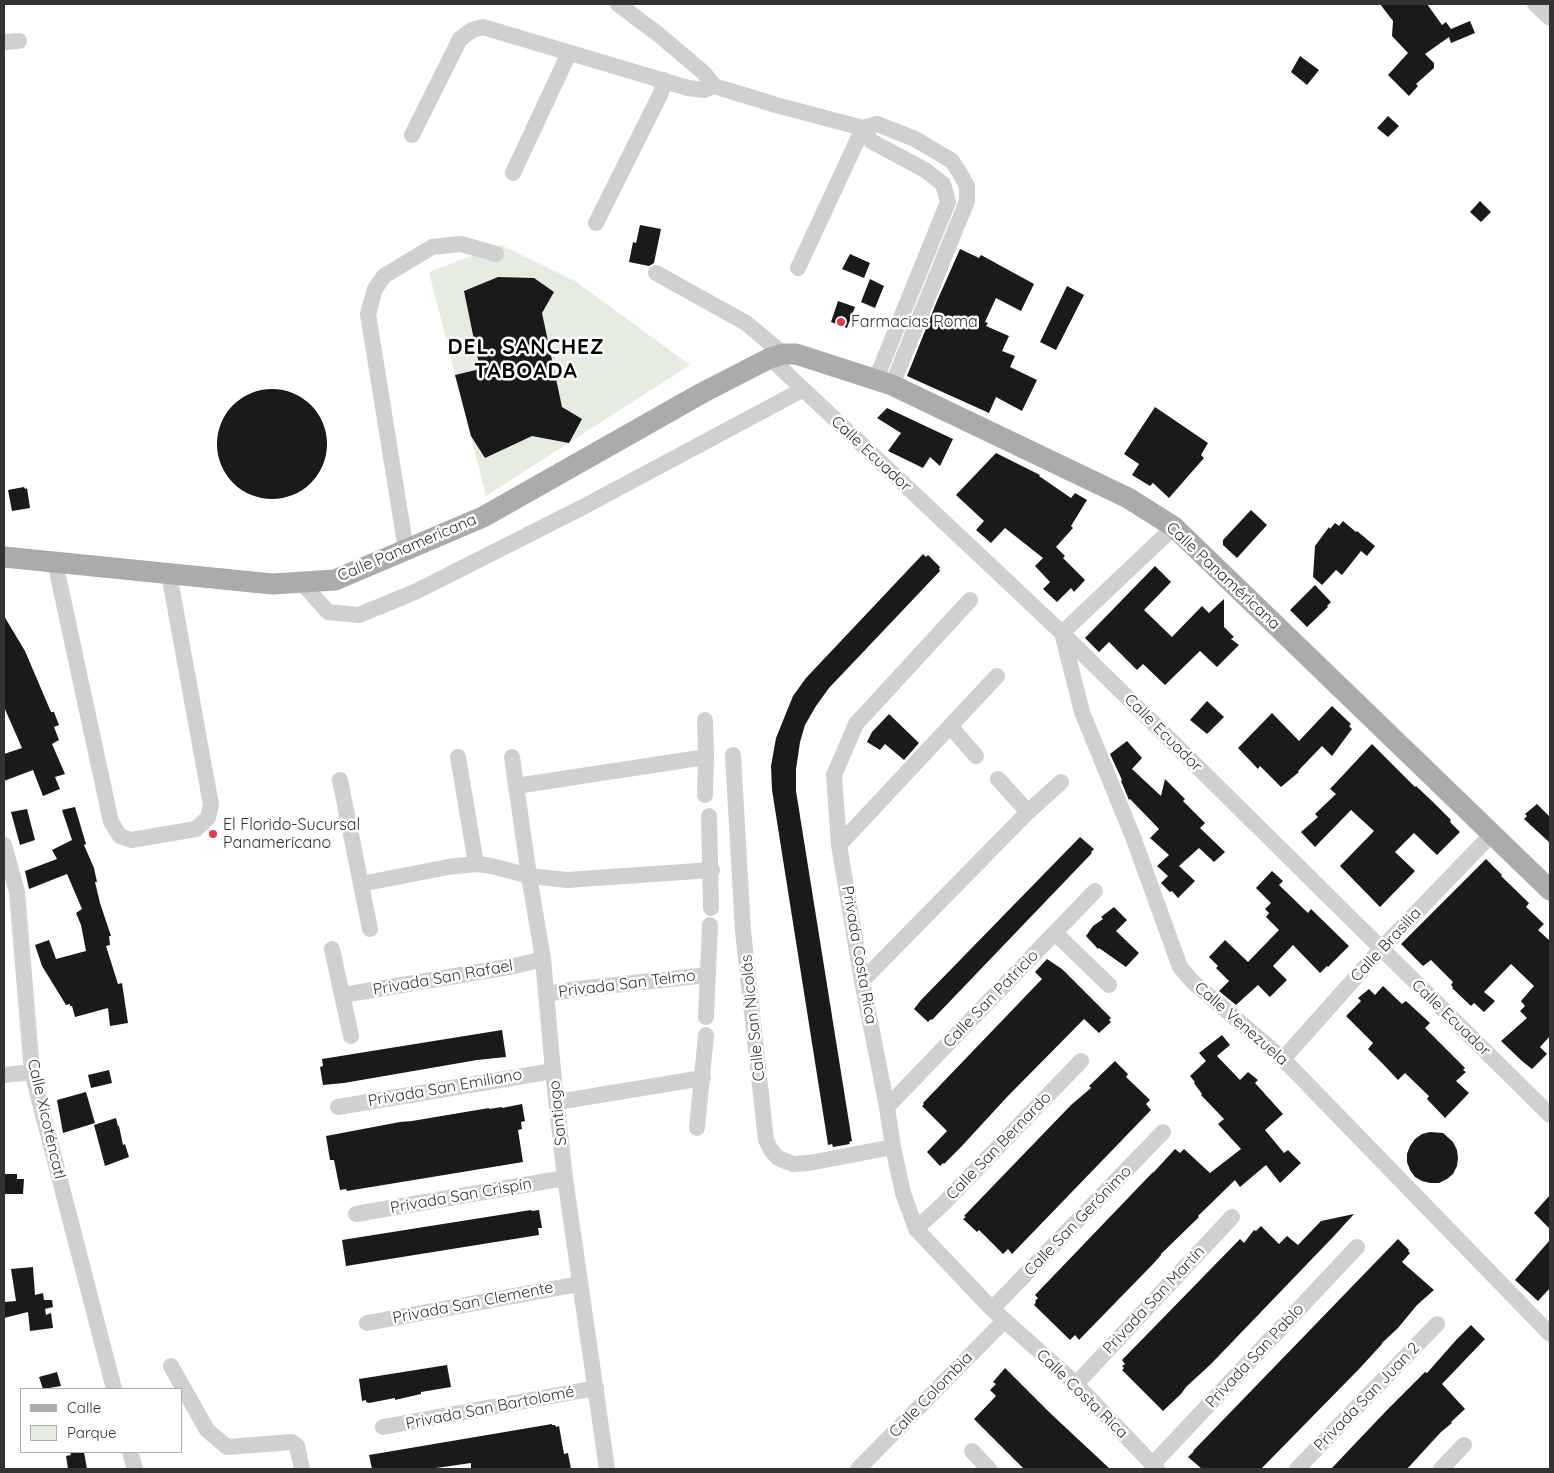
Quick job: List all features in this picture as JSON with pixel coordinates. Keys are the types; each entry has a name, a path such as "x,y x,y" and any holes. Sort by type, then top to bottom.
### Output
{"main road":[{"name":"Calle Panaméricana","path":"776,356 796,354 807,356 884,382 1128,498 1174,527 1550,890"},
{"name":"Calle Panamericana","path":"4,558 272,584 335,580 483,517 702,393 776,356"}],"street":[{"path":"618,4 658,34 704,73 714,86 863,128 877,124 915,139 952,161 967,186 967,201 884,382"},
{"path":"1536,4 1550,18"},
{"path":"412,135 460,40 472,30 483,27 688,88 704,90 714,86"},
{"path":"514,173 568,53"},
{"path":"596,223 661,92 664,80"},
{"path":"863,128 871,141 925,170 943,184 948,202 884,382"},
{"path":"798,268 863,128"},
{"path":"948,202 967,201"},
{"path":"406,550 368,314 376,288 384,276 432,248 461,244 496,254"},
{"name":"Calle Ecuador","path":"656,273 746,323 776,356 802,390 1062,633 1550,1115"},
{"path":"301,582 328,612 359,615 417,592 583,507 802,390"},
{"path":"1062,633 1174,527"},
{"path":"55,562 111,822 120,836 131,840 196,829 208,818 211,805 170,574"},
{"name":"Privada Costa Rica","path":"970,600 856,724 834,774 839,845 862,981 903,1193 916,1230 1004,1321"},
{"name":"Calle Venezuela","path":"1062,633 1082,712 1133,837 1180,967 1194,983 1283,1059 1550,1334"},
{"path":"839,845 997,676"},
{"path":"705,720 705,795"},
{"path":"950,726 976,756"},
{"name":"Calle San Nicolás","path":"733,756 743,931 766,1140 770,1150 778,1158 793,1164 809,1163 893,1147"},
{"path":"458,757 476,864"},
{"name":"Santiago","path":"512,757 543,959 565,1178 607,1469"},
{"path":"516,786 706,757"},
{"path":"998,779 1028,812"},
{"path":"340,780 370,929"},
{"path":"862,981 1028,812 1061,782"},
{"path":"709,816 712,908"},
{"name":"Calle Brasilia","path":"1283,1059 1381,949 1492,834"},
{"name":"Calle Xicoténcatl","path":"4,845 17,892 32,1072 114,1388"},
{"path":"361,884 448,867 476,864 492,866 529,876 567,880 712,870"},
{"name":"Calle San Patricio","path":"887,1107 1096,891"},
{"path":"706,1017 710,925"},
{"path":"1055,933 1109,985"},
{"path":"332,948 351,1036"},
{"name":"Privada San Rafael","path":"343,995 514,966 543,959"},
{"name":"Privada San Telmo","path":"546,994 577,988 708,975"},
{"path":"697,1128 706,1035"},
{"name":"Calle San Bernardo","path":"916,1230 1081,1061"},
{"name":"Privada San Emiliano","path":"338,1107 553,1071"},
{"path":"4,1075 32,1072"},
{"path":"557,1102 703,1078"},
{"name":"Calle San Gerónimo","path":"992,1309 1163,1132"},
{"name":"Privada San Crispín","path":"356,1214 565,1178"},
{"name":"Privada San Martín","path":"1076,1384 1232,1217"},
{"name":"Privada San Pablo","path":"1155,1467 1357,1247"},
{"name":"Privada San Clemente","path":"367,1323 579,1284"},
{"name":"Calle Costa Rica","path":"1004,1321 1076,1384 1155,1467"},
{"name":"Calle Colombia","path":"858,1469 1004,1321"},
{"name":"Privada San Juan 2","path":"1297,1469 1437,1324"},
{"path":"171,1366 207,1430 227,1447 292,1442 297,1446 302,1469"},
{"name":"Privada San Bartolomé","path":"384,1427 596,1388"},
{"path":"1441,1469 1464,1445"},
{"path":"972,1451 989,1469"},
{"path":"130,1453 135,1469"}],"green space":[{"path":"501,245 575,281 690,365 486,496 429,272"}],"building":[{"path":"1380,4 1427,4 1442,25 1446,22 1451,29 1470,21 1475,33 1451,43 1449,37 1425,54 1434,63 1434,68 1416,84 1418,86 1409,96 1388,75 1408,53 1392,36 1393,21"},
{"path":"1300,56 1319,70 1307,85 1291,72"},
{"path":"1388,116 1399,126 1388,137 1377,128"},
{"path":"1480,201 1491,212 1481,222 1470,212"},
{"path":"640,225 661,229 654,263 649,266 629,262 633,242 636,243"},
{"path":"960,249 979,258 981,255 1034,284 1021,311 996,298 985,322 988,323 986,326 1009,336 1002,351 1015,356 1010,367 1037,380 1022,411 996,397 989,413 907,376"},
{"path":"850,254 870,263 864,278 842,269"},
{"path":"498,277 534,278 554,292 542,313 562,407 582,419 569,443 532,436 485,458 471,436 455,375 480,369 464,291"},
{"path":"870,279 884,286 875,308 861,302"},
{"path":"1067,286 1084,295 1056,350 1040,342"},
{"path":"838,301 855,307 847,328 831,322"},
{"path":"272,389 293,393 311,405 323,423 327,444 323,465 311,483 293,495 272,499 251,495 233,483 221,465 217,444 221,423 233,405 251,393"},
{"path":"1155,407 1208,443 1201,455 1204,458 1169,498 1153,483 1150,486 1132,475 1139,464 1124,454"},
{"path":"887,408 953,439 940,466 930,457 923,468 888,451 901,433 877,418"},
{"path":"996,453 1040,475 1071,498 1075,493 1087,500 1071,526 1073,528 1056,547 1065,556 1063,558 1085,580 1074,592 1071,588 1057,602 1043,589 1050,582 1035,566 1043,558 1005,528 991,543 976,530 984,521 956,495"},
{"path":"24,487 25,489 27,488 30,508 12,511 8,490"},
{"path":"1251,510 1267,525 1237,558 1223,545 1223,540"},
{"path":"1343,521 1375,546 1367,556 1361,551 1342,575 1336,570 1322,585 1313,577 1315,546 1329,527 1330,529 1335,523 1339,526"},
{"path":"923,554 926,557 928,555 940,567 940,571 829,688 805,725 800,742 796,769 796,791 852,1141 849,1142 850,1144 833,1147 832,1144 828,1145 772,790 771,766 776,738 793,696 806,678"},
{"path":"1155,566 1171,582 1144,610 1172,637 1202,606 1209,613 1224,599 1224,627 1234,637 1231,639 1239,645 1217,667 1200,651 1165,685 1143,664 1137,670 1109,642 1099,652 1085,638"},
{"path":"1315,585 1331,602 1307,627 1290,610"},
{"path":"4,616 25,651 51,712 54,712 59,725 54,727 59,740 52,744 65,774 55,777 60,789 43,796 33,770 4,781 4,754 22,748 4,707"},
{"path":"1207,701 1224,717 1207,734 1190,720"},
{"path":"1332,706 1351,724 1349,726 1352,729 1332,756 1322,746 1299,772 1281,787 1260,766 1258,769 1238,748 1272,713 1299,741"},
{"path":"889,714 919,743 904,760 885,744 880,750 867,742 872,732"},
{"path":"1127,741 1142,758 1132,769 1161,796 1165,779 1205,823 1200,828 1225,852 1214,862 1199,848 1179,866 1195,881 1178,898 1161,883 1168,876 1157,866 1169,855 1150,838 1159,829 1129,800 1110,754"},
{"path":"1372,744 1451,820 1450,822 1460,832 1437,855 1414,833 1395,852 1415,871 1380,907 1340,866 1374,831 1351,810 1315,847 1301,832 1318,817 1315,814 1336,794 1330,789"},
{"path":"1537,804 1550,817 1550,843 1524,819 1527,816 1525,814"},
{"path":"75,807 86,844 84,845 94,868 100,903 111,936 109,936 110,945 106,946 118,984 122,983 128,1023 110,1026 108,1008 75,1017 72,1006 70,1004 66,1005 42,966 35,945 49,940 56,959 86,951 81,925 76,913 82,909 67,874 29,889 25,871 57,859 52,850 72,840 62,810"},
{"path":"27,809 35,840 20,845 11,812"},
{"path":"1080,837 1094,849 1092,853 928,1022 914,1009 921,1000"},
{"path":"1486,859 1529,903 1526,907 1544,924 1538,930 1550,941 1550,1036 1540,1047 1547,1054 1532,1069 1501,1041 1527,1018 1520,1011 1525,1006 1521,1001 1534,986 1511,964 1484,992 1495,1001 1484,1012 1474,1003 1471,1006 1452,988 1453,982 1431,960 1423,966 1401,944"},
{"path":"1272,871 1283,881 1279,885 1308,913 1311,909 1349,946 1320,973 1293,945 1273,966 1287,980 1270,997 1258,985 1236,1005 1219,991 1229,981 1216,968 1218,966 1209,957 1225,940 1248,962 1279,930 1266,917 1269,913 1265,909 1271,903 1256,888"},
{"path":"1114,907 1127,920 1116,931 1139,953 1126,967 1098,949 1086,936 1093,926 1103,919 1101,917"},
{"path":"1047,959 1062,969 1111,1018 1109,1020 1111,1022 1099,1033 1084,1019 961,1147 940,1166 927,1152 947,1131 922,1106 923,1103 1042,979 1035,972"},
{"path":"1383,986 1402,1004 1406,1001 1430,1023 1425,1028 1465,1068 1463,1070 1466,1072 1456,1081 1469,1093 1445,1118 1427,1099 1429,1096 1405,1073 1398,1080 1368,1049 1373,1043 1346,1016 1361,1001 1358,998 1369,989 1375,995"},
{"path":"502,1030 506,1057 323,1085 320,1067 323,1066 322,1059"},
{"path":"1222,1035 1230,1045 1217,1056 1240,1080 1248,1072 1258,1080 1255,1083 1283,1114 1265,1130 1284,1153 1288,1150 1301,1163 1280,1183 1266,1165 1240,1187 1235,1180 1079,1340 1075,1335 1070,1340 1034,1305 1038,1298 1035,1295 1175,1149 1180,1153 1184,1149 1210,1173 1241,1149 1218,1124 1224,1119 1201,1095 1190,1076 1206,1061 1199,1053"},
{"path":"1115,1061 1128,1074 1126,1077 1150,1100 1146,1104 1151,1110 1012,1254 1008,1249 1003,1254 979,1230 977,1232 963,1219 966,1217 964,1216 1071,1105 1091,1088 1089,1086"},
{"path":"109,1070 112,1083 91,1088 88,1075"},
{"path":"86,1092 95,1123 63,1133 57,1100"},
{"path":"522,1104 525,1121 521,1122 522,1129 518,1130 523,1162 347,1191 346,1189 340,1190 334,1160 330,1160 326,1136 400,1122"},
{"path":"116,1118 123,1145 125,1144 129,1157 105,1166 94,1125"},
{"path":"1430,1132 1443,1133 1453,1142 1457,1150 1457,1166 1453,1174 1439,1183 1422,1181 1415,1177 1407,1162 1407,1154 1415,1139 1422,1134"},
{"path":"4,1174 17,1174 17,1179 24,1179 23,1194 4,1194"},
{"path":"1550,1195 1550,1229 1534,1213"},
{"path":"539,1210 542,1228 538,1228 539,1235 346,1266 342,1240"},
{"path":"1354,1214 1211,1364 1163,1411 1122,1370 1124,1368 1122,1366 1125,1364 1122,1360 1240,1239 1244,1243 1254,1230 1256,1231 1261,1226 1279,1244 1287,1236 1298,1245 1321,1221"},
{"path":"1398,1239 1410,1253 1402,1262 1434,1290 1417,1305 1360,1368 1261,1469 1202,1469 1188,1457 1193,1451"},
{"path":"1550,1240 1550,1288 1538,1301 1515,1280"},
{"path":"33,1267 35,1295 43,1293 44,1300 52,1300 53,1307 45,1309 46,1315 51,1313 53,1328 30,1331 28,1312 4,1318 4,1302 16,1301 11,1269"},
{"path":"1471,1325 1485,1339 1442,1384 1465,1409 1452,1423 1441,1432 1407,1469 1331,1469 1425,1372 1427,1373"},
{"path":"447,1365 451,1387 421,1392 421,1394 395,1400 395,1398 369,1403 366,1400 362,1401 359,1379"},
{"path":"1005,1368 1110,1469 1024,1469 974,1419 996,1396 990,1390 996,1384 993,1382"},
{"path":"57,1372 61,1386 43,1388 39,1377"},
{"path":"552,1424 556,1427 559,1426 564,1454 568,1453 571,1469 471,1469 471,1463 429,1469 372,1469 369,1455"},
{"path":"70,1453 84,1453 87,1469 68,1469 66,1456 71,1455"}],"place":[{"name":"Farmacias Roma","path":"841,322"},
{"name":"El Florido-Sucursal Panamericano","path":"213,834"}],"district":[{"name":"DEL. SANCHEZ TABOADA","path":"526,360"}]}
